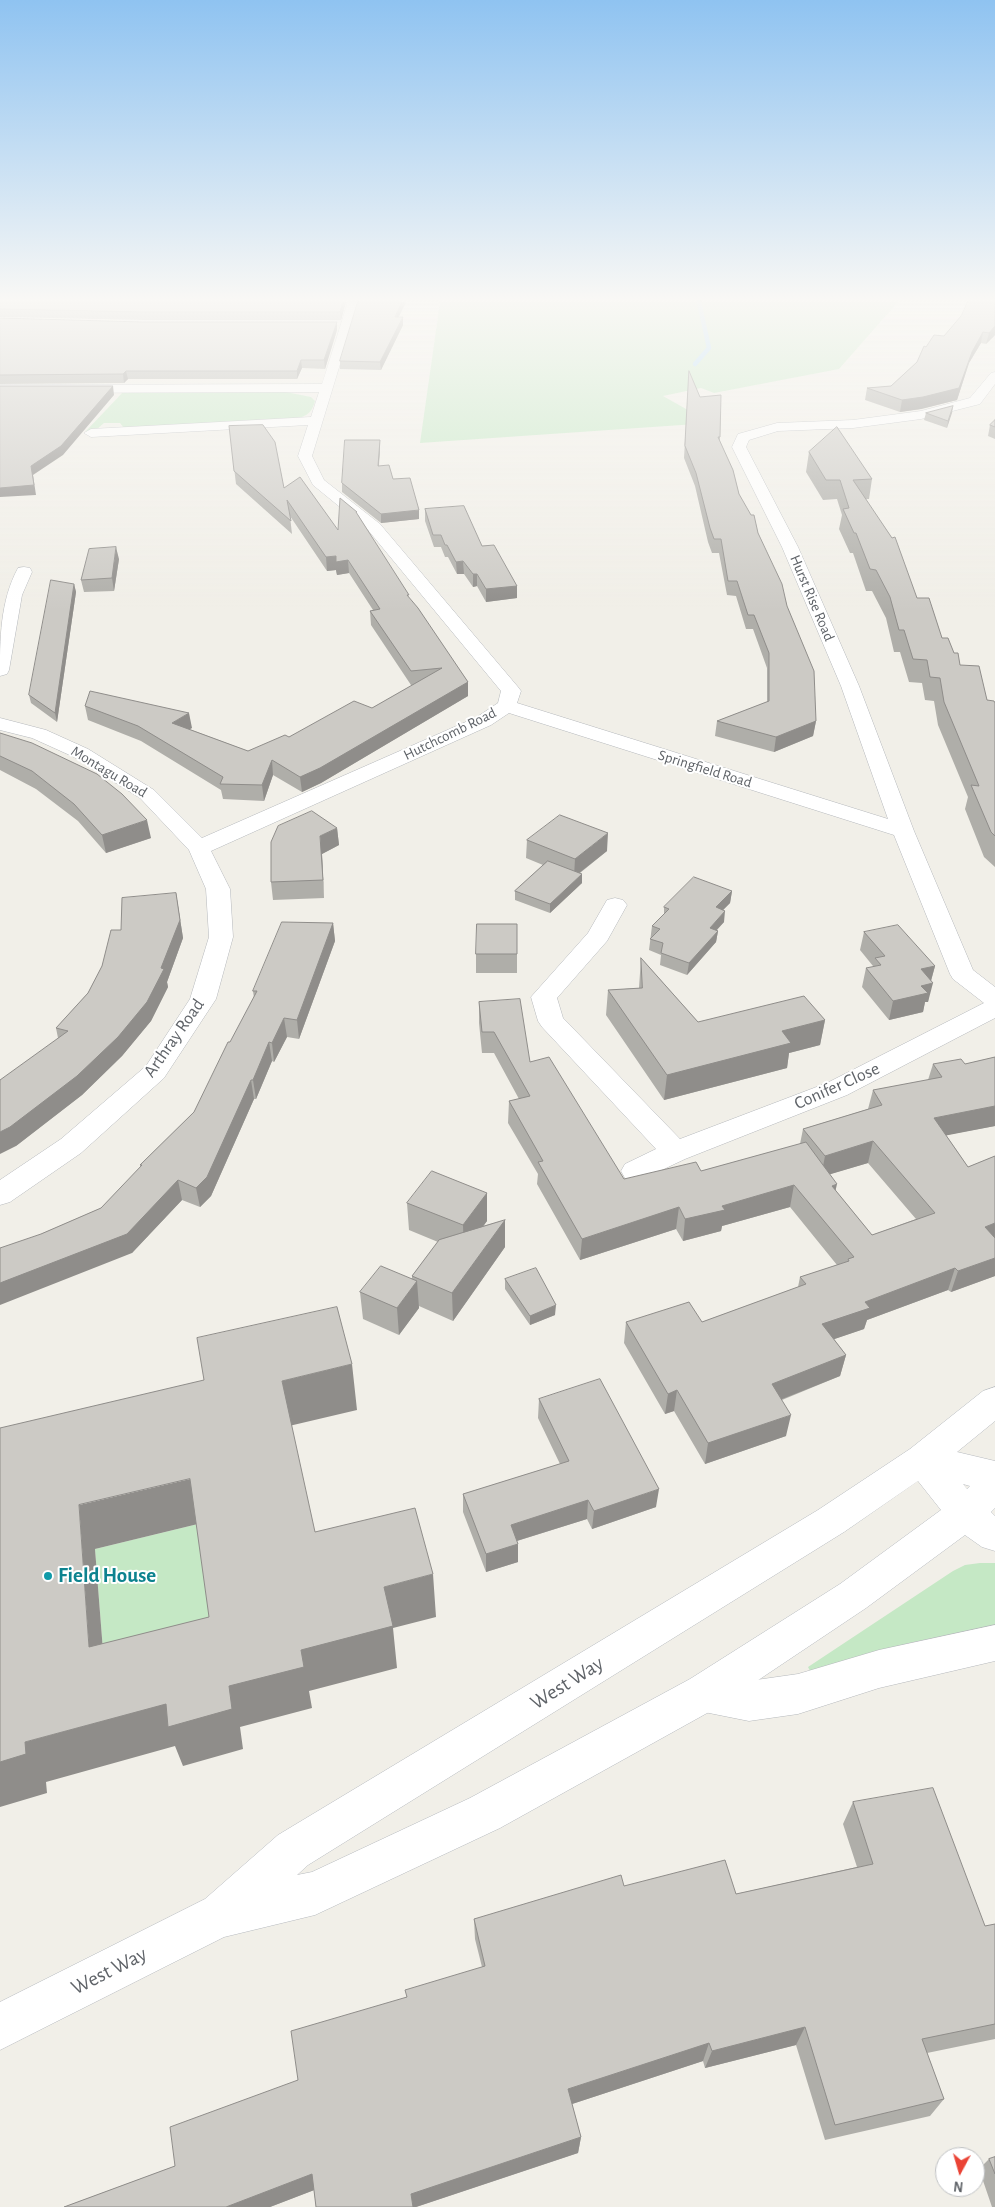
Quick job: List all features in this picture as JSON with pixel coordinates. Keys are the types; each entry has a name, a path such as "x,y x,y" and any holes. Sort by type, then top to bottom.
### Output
{"street":[{"path":"91,433 111,428 316,421 321,405"},
{"name":"Hurst Rise Road","path":"972,405 921,415 863,423 777,427 743,437 739,447 790,547 850,686 903,831 962,974 995,999"},
{"name":"Hutchcomb Road","path":"200,848 484,721 507,706 511,691 374,526 318,482 305,456 316,421"},
{"path":"0,670 13,596 24,572"},
{"name":"Springfield Road","path":"507,706 903,831"},
{"name":"Montagu Road","path":"0,724 39,734 81,753 147,794 200,848"},
{"name":"Arthray Road","path":"0,1194 71,1146 155,1072 203,999 221,937 218,888 200,848"},
{"path":"614,905 598,936 544,998 551,1021 675,1152"},
{"name":"Conifer Close","path":"635,1171 675,1152 837,1089 995,1008"},
{"name":"West Way","path":"218,1916 293,1850 831,1521 922,1460 995,1401"},
{"path":"922,1460 995,1476"},
{"path":"922,1460 966,1512 985,1530 995,1536"},
{"name":"West Way","path":"0,2027 218,1916 315,1893 485,1813 704,1694 853,1596 966,1512 995,1485"},
{"path":"704,1694 749,1701 798,1694 879,1669 995,1643"}],"green space":[{"path":"111,405 313,405 306,415 289,420 124,428 120,423 104,423 96,430 86,431"},
{"path":"425,405 679,405 711,423 420,443"},
{"path":"202,1523 221,1659 106,1689 95,1549"},
{"path":"995,1563 995,1625 910,1643 810,1671 808,1667 953,1571 965,1565"}],"building":[{"path":"0,405 97,405 61,446 31,466 34,485 0,488"},
{"path":"687,405 721,405 720,437 718,437 733,470 739,494 751,515 754,515 758,533 782,584 787,606 814,671 816,721 776,737 717,721 769,701 769,653 754,615 748,615 737,581 728,581 721,539 714,539 696,473 685,446"},
{"path":"953,406 948,421 926,413"},
{"path":"995,420 995,427 990,425"},
{"path":"263,425 275,442 284,488 300,477 338,530 340,498 357,512 409,595 407,595 418,608 468,682 320,768 300,777 272,760 262,785 220,784 223,777 138,726 85,706 90,691 189,713 172,723 248,751 285,735 289,737 354,701 372,708 442,668 411,671 370,611 380,609 348,560 336,562 336,556 326,557 287,500 291,521 234,471 229,426"},
{"path":"837,427 872,479 853,480 892,538 895,537 917,598 929,598 942,638 948,638 954,653 958,653 960,665 979,666 987,700 994,701 995,703 995,836 991,832 971,785 979,786 944,702 940,678 930,677 927,660 913,659 904,630 899,630 890,597 876,570 870,569 856,533 854,533 843,509 849,508 840,480 826,480 809,452"},
{"path":"345,440 380,440 378,466 389,465 393,479 410,478 419,510 381,514 342,483"},
{"path":"464,506 482,546 494,545 517,586 486,589 477,574 473,574 463,561 456,562 441,535 433,535 425,509"},
{"path":"116,547 112,578 81,580 89,549"},
{"path":"51,580 74,584 55,713 29,695"},
{"path":"0,733 32,743 97,774 122,794 147,820 102,835 74,804 32,771 0,756"},
{"path":"312,811 337,828 320,836 323,880 271,882 271,842 278,826"},
{"path":"560,815 608,833 575,859 527,840"},
{"path":"548,861 582,874 550,904 515,891"},
{"path":"694,877 732,891 716,907 725,911 710,928 718,931 689,963 661,953 663,943 650,939 660,929 652,926 669,909 664,907"},
{"path":"176,893 180,920 161,968 164,969 147,1002 118,1037 77,1076 10,1127 0,1132 0,1080 68,1031 56,1028 88,993 102,966 111,930 121,930 122,898"},
{"path":"282,922 333,923 297,1020 284,1018 272,1043 269,1042 207,1177 196,1188 178,1180 127,1234 0,1283 0,1248 41,1234 101,1208 142,1165 140,1165 194,1112 228,1042 230,1042 257,991 253,991"},
{"path":"477,924 517,924 517,954 476,954"},
{"path":"898,925 935,966 921,969 933,983 921,986 928,993 893,1001 866,968 881,965 875,958 885,956 864,932"},
{"path":"641,958 698,1022 804,996 825,1020 782,1031 791,1043 667,1075 608,990 642,988"},
{"path":"520,999 530,1062 549,1057 624,1179 696,1162 701,1171 806,1142 837,1184 832,1186 872,1235 935,1213 873,1141 825,1156 803,1129 882,1105 873,1090 942,1077 933,1064 961,1059 965,1064 995,1057 995,1106 934,1118 968,1167 995,1156 995,1223 985,1227 995,1238 995,1258 958,1271 955,1268 865,1302 870,1308 822,1324 846,1355 772,1384 791,1415 708,1443 677,1390 668,1394 626,1322 689,1302 702,1322 806,1284 800,1277 849,1261 848,1259 854,1257 794,1185 722,1206 725,1210 685,1219 679,1207 582,1239 538,1162 543,1161 509,1101 530,1096 494,1032 482,1032 479,1002"},
{"path":"432,1171 487,1193 463,1225 407,1203"},
{"path":"505,1220 452,1293 412,1276 439,1240"},
{"path":"381,1266 417,1281 397,1308 360,1292"},
{"path":"536,1268 556,1305 530,1316 505,1279"},
{"name":"Field House","path":"337,1307 352,1364 282,1381 315,1532 415,1508 433,1574 384,1587 393,1626 301,1650 304,1667 229,1686 232,1709 168,1727 166,1704 25,1742 26,1754 0,1762 0,1428 204,1380 197,1338","holes":["190,1479 209,1617 89,1647 79,1505"]},
{"path":"600,1379 659,1489 594,1511 588,1500 511,1525 518,1544 486,1554 463,1494 569,1461 539,1399"},
{"path":"933,1788 985,1926 995,1924 995,2024 922,2039 944,2099 835,2125 805,2027 712,2051 709,2043 568,2089 581,2137 411,2194 413,2207 316,2207 312,2174 226,2207 64,2207 175,2166 170,2127 298,2080 291,2031 407,1997 405,1990 485,1966 474,1919 621,1875 624,1886 725,1860 736,1894 873,1864 853,1802"},
{"path":"995,2157 995,2174 989,2159"}],"place":[{"name":"Field House","path":"48,1576"}]}
